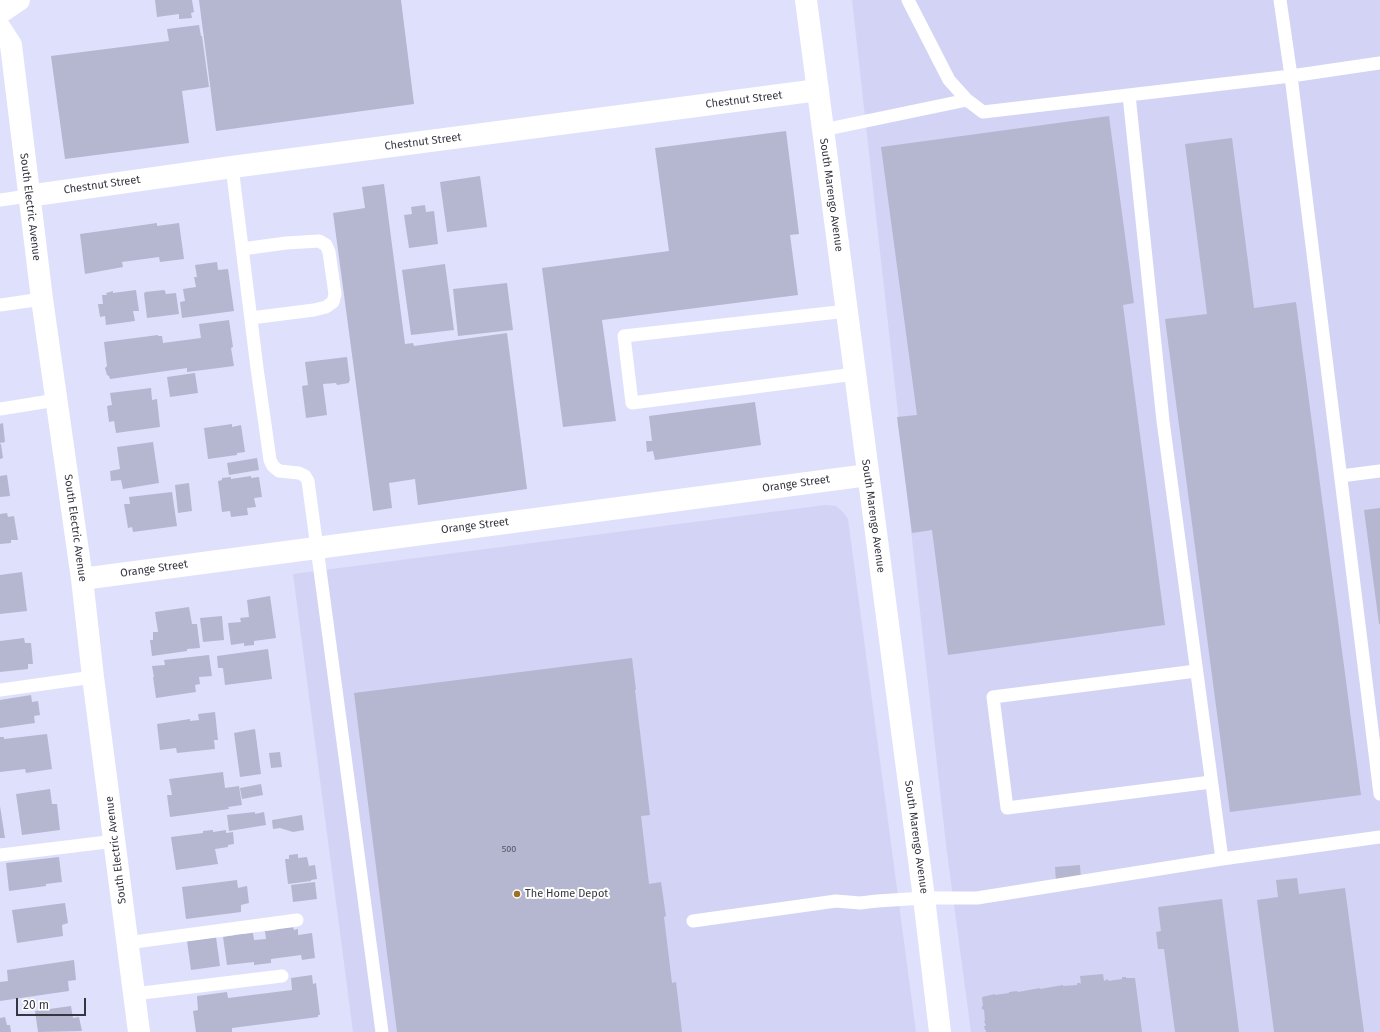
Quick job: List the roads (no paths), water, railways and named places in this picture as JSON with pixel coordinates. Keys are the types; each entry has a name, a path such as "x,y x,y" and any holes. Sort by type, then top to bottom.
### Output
{"street":[{"path":"0,13 19,0"},
{"name":"South Marengo Avenue","path":"806,0 924,898 940,1032"},
{"name":"South Electric Avenue","path":"0,28 11,45 28,196 82,579 93,677 139,1032"},
{"name":"Chestnut Street","path":"28,196 232,167 818,90"},
{"name":"Orange Street","path":"82,579 868,475"}],"lane":[{"path":"908,0 949,80 968,100 983,112 1291,76 1380,63"},
{"path":"1280,0 1291,76 1380,794"},
{"path":"1129,95 1163,421 1222,859"},
{"path":"823,130 968,100"},
{"path":"232,167 270,460 273,466 279,471 299,473 305,476 308,481 382,1032"},
{"path":"0,200 28,196"},
{"path":"242,249 286,243 319,241 326,245 329,252 335,294 333,302 326,307 314,310 251,318"},
{"path":"0,305 42,299"},
{"path":"847,311 624,336 632,403 855,374"},
{"path":"0,409 56,400"},
{"path":"1341,476 1380,471"},
{"path":"1196,671 993,697 1007,808 1211,782"},
{"path":"0,690 93,677"},
{"path":"693,921 836,901 860,903 924,898 976,898 1222,859 1380,837"},
{"path":"0,855 115,841"},
{"path":"127,943 297,920"},
{"path":"134,994 282,976"}],"place":[{"name":"The Home Depot","path":"517,894"}]}
